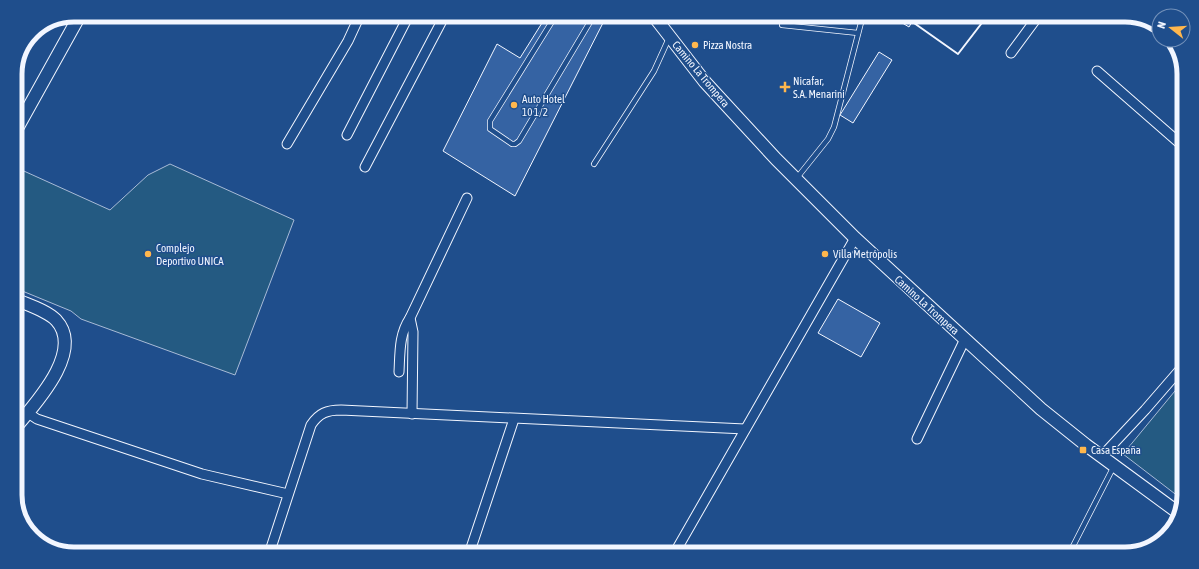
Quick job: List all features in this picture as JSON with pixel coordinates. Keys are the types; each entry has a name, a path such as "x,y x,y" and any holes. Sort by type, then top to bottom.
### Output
{"street":[{"path":"22,119 76,22"},
{"path":"287,144 348,41 357,22"},
{"path":"347,135 405,22"},
{"path":"365,167 441,22"},
{"name":"Camino La Trompera","path":"658,22 705,82 796,179 855,238 1041,409 1101,457 1174,510"},
{"path":"1010,53 1034,22"},
{"path":"1097,70 1177,142"},
{"path":"398,372 402,334 467,198"},
{"path":"678,547 855,238"},
{"path":"22,302 44,312 55,320 62,329 66,345 63,360 50,383 22,420"},
{"path":"410,318 413,332 412,414"},
{"path":"917,439 965,339"},
{"path":"1101,457 1177,373"},
{"path":"271,547 311,425 317,417 324,412 341,410 745,429"},
{"path":"28,413 37,418 202,474 288,494"},
{"path":"471,547 514,419"}],"lane":[{"path":"552,22 490,121 490,129 512,144 519,141 590,22"},
{"path":"796,179 828,139 834,127 861,22"},
{"path":"782,25 858,33"},
{"path":"594,164 654,71 670,37"},
{"path":"1073,547 1114,466"}],"shaded area":[{"name":"Complejo Deportivo UNICA","path":"170,164 294,220 235,375 81,319 71,311 22,291 22,170 110,210 148,175"},
{"path":"1177,388 1177,495 1123,454"}],"building":[{"name":"Auto Hotel 10 1/2","path":"543,22 603,22 515,196 443,151 497,44 520,58"},
{"path":"901,22 912,22 909,27"},
{"path":"879,52 892,60 853,123 840,115"},
{"path":"838,299 880,323 861,357 818,333"}],"wall":[{"path":"915,22 958,54 983,22"}],"place":[{"name":"Pizza Nostra","path":"695,45"},
{"name":"Nicafar, S.A. Menarini","path":"785,87"},
{"name":"Auto Hotel 10 1/2","path":"514,105"},
{"name":"Complejo Deportivo UNICA","path":"148,254"},
{"name":"Villa Metrópolis","path":"825,254"},
{"name":"Casa España","path":"1083,450"}]}
